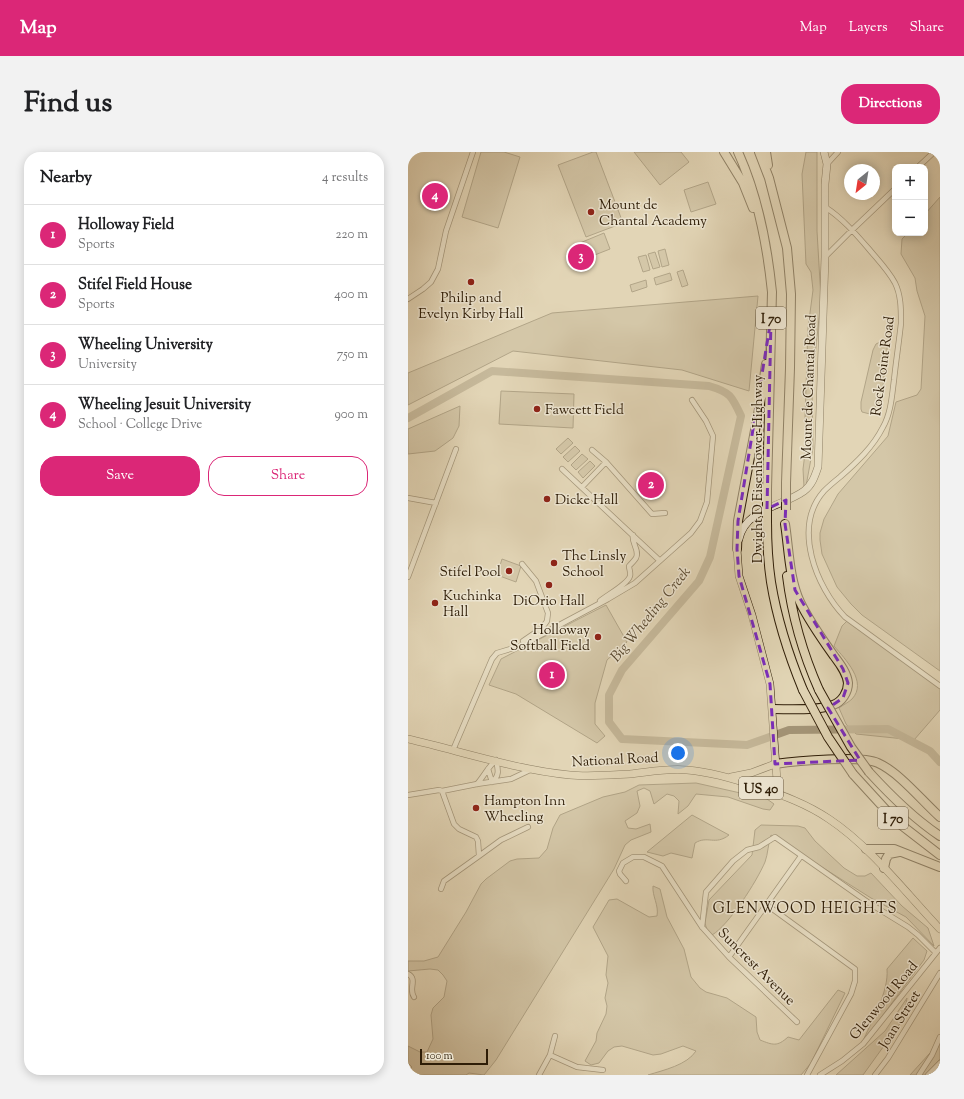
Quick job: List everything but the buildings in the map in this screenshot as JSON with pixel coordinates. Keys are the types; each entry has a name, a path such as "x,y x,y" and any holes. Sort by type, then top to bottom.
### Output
{"highway":[{"path":"724,152 743,183 764,237"},
{"name":"Dwight D Eisenhower Highway","path":"738,152 759,208 769,263 772,292 767,489 768,557 776,605 791,660 803,690 828,737 853,774 896,821 940,855"},
{"name":"Dwight D Eisenhower Highway","path":"759,152 769,178 787,248 791,294 785,566 790,599 800,642 809,668 851,748 869,772 888,792 909,812 940,836"},
{"path":"766,152 769,178"},
{"path":"737,549 736,533 762,393 771,320"},
{"path":"773,712 819,708 832,705 843,698 848,683 842,668 800,603 790,570 785,524"},
{"path":"775,761 786,762 851,759 871,760 896,775 940,817"},
{"path":"866,848 886,848 904,852 940,867"},
{"path":"884,868 889,854 904,852"}],"main road":[{"name":"Mount de Chantal Road","path":"737,549 739,576 752,616 770,684 778,794"},
{"name":"National Road","path":"408,739 532,769 571,775 630,774 663,770 687,770 730,777 778,794 804,805 828,818 866,848 940,929"},
{"path":"730,777 751,773 775,761"}],"street":[{"path":"408,299 431,282 438,269 446,231 473,152"},
{"name":"Mount de Chantal Road","path":"737,549 741,532 745,524 755,515 804,491 811,484 818,467 827,164 824,152"},
{"path":"827,164 838,152"},
{"path":"921,164 934,152"},
{"path":"825,257 892,192"},
{"name":"Rock Point Road","path":"825,207 852,230 884,266 895,283 902,309 890,408 884,426 866,453 824,491 816,504 812,512 809,528 812,560 819,579 828,596 835,607 845,617 940,686"},
{"path":"453,750 492,659 497,653 520,646 608,599 635,582 691,533 700,521 707,502 713,436 706,421 692,400"},
{"path":"408,577 456,449"},
{"path":"592,450 606,462 652,514 665,513"},
{"path":"582,487 606,462"},
{"path":"562,470 659,560"},
{"path":"408,498 436,503"},
{"path":"596,605 629,578 629,566 637,557 637,549 632,540 633,535"},
{"path":"512,648 542,628 548,621 548,613 536,581 522,564"},
{"path":"477,784 496,760"},
{"path":"492,782 496,778 498,771 496,760"},
{"path":"488,769 492,782"},
{"path":"408,795 439,790 442,791 511,779 532,769"},
{"path":"442,791 454,824 459,829 476,837 478,841 479,856"},
{"path":"441,889 444,881 501,840 528,826"},
{"path":"702,927 706,892 733,861 747,850 759,847 775,837 869,903 908,927 936,953"},
{"path":"729,957 801,856"},
{"name":"Suncrest Avenue","path":"626,881 619,871 623,863 633,857 644,857 662,866 702,927 729,957 797,1022"},
{"path":"767,905 855,969 855,981 851,994 806,1075"},
{"name":"Glenwood Road","path":"820,1075 842,1061 863,1044 940,948"},
{"name":"Joan Street","path":"875,1075 888,1058 940,973"},
{"path":"408,974 412,976 413,979 411,990 414,997"},
{"path":"539,1075 550,1055 555,1036"},
{"path":"919,1075 932,1055 940,1037"},
{"path":"550,1055 577,1067 603,1070"},
{"path":"928,1075 940,1063"}],"highlighted area":[{"path":"771,319 767,509 786,500 785,524 795,590 843,669 848,683 843,698 828,708 860,760 775,764 770,684 739,576 737,549 738,521"}],"shaded area":[{"path":"481,152 504,152 520,157 498,228 462,217"},
{"path":"596,152 623,223 586,237 558,165"},
{"path":"634,152 681,152 689,162 660,185"},
{"path":"806,152 817,152 817,231 821,299 812,385 813,448 806,486 804,487 803,469 807,438 805,418 808,328 813,290 811,272 806,264 802,174"},
{"path":"708,182 716,204 691,212 684,190"},
{"path":"940,197 940,671 862,615 851,604 837,587 822,554 820,540 820,533 824,519 838,494 888,436 896,402 917,395 921,389 925,316 917,291 915,278 901,254 902,239 905,236 928,236 928,211"},
{"path":"604,233 610,249 582,260 575,245"},
{"path":"665,249 669,265 662,267 658,251"},
{"path":"655,252 660,267 653,269 648,254"},
{"path":"646,255 650,270 643,272 638,257"},
{"path":"683,270 688,285 682,287 677,272"},
{"path":"670,273 672,280 656,285 654,278"},
{"path":"646,280 647,287 632,292 630,285"},
{"path":"758,296 749,391 682,370 513,351 408,405 408,373 552,313"},
{"path":"882,341 887,345 887,352 882,394 880,401 870,414 862,412 861,402 873,350 876,344"},
{"name":"Fawcett Field","path":"501,391 574,394 573,428 499,424"},
{"path":"460,406 459,426 453,438 435,451 408,454 408,429"},
{"path":"568,438 573,443 561,454 556,449"},
{"path":"575,446 580,451 568,462 563,457"},
{"path":"582,454 588,459 576,470 571,465"},
{"path":"590,461 595,466 583,478 578,472"},
{"name":"Stifel Pool","path":"502,559 521,566 516,582 497,575"},
{"path":"606,605 627,642 607,660 595,703 595,724 605,736 597,743 516,694 489,685 501,659"},
{"path":"847,621 940,688 940,710 914,740 856,734 846,724 839,708 852,699 856,692 856,678 849,664 834,646 842,626"},
{"path":"696,783 767,799 774,804 770,810 728,797 696,794 688,806 678,814 679,801 674,796 667,794 654,804 650,791 644,788 637,791 640,806 637,813 625,821 628,828 636,829 650,824 651,832 631,840 625,845 614,869 496,1060 484,1075 469,1073 466,1075 408,1075 408,1071 412,1067 408,1063 408,1046 420,1052 427,1052 433,1039 431,1015 433,1008 444,997 447,981 438,970 430,969 408,971 408,961 424,961 438,957 466,912 481,884 510,861 517,859 539,858 547,849 553,828 560,815 603,797 625,792 639,785"},
{"path":"692,815 729,835 720,840 704,840 695,843 692,858 671,853 663,856 647,852"},
{"path":"761,825 798,826 805,828 815,841 844,868 857,876 865,876 871,873 902,906 928,928 934,946 906,917 871,898 771,835 765,862 756,880 734,913 719,930 712,935 707,930 705,923 709,900 752,855 755,830"},
{"path":"653,886 660,889 667,917 684,949 691,977 700,988 706,992 727,998 756,1017 757,1032 760,1040 778,1044 788,1037 799,1040 838,990 845,993 811,1063 801,1075 648,1075 668,1069 687,1060 696,1051 683,1046 661,1054 653,1055 622,1046 614,1047 608,1051 599,1063 591,1065 585,1061 596,1041 597,1033 606,1014 607,1006 605,998 608,983 606,975 608,956 593,927 609,900 617,899 649,917 657,916"},
{"path":"913,938 927,951 924,960 862,1043 882,997 887,978 887,969"},
{"path":"907,998 904,1018 863,1075 836,1075 885,1031"},
{"path":"940,1042 940,1059 925,1075 910,1075"}],"waterway":[{"name":"Big Wheeling Creek","path":"408,418 492,371 709,386 722,390 730,396 741,416 710,557 699,581 622,670 609,695 609,722 622,739 747,745 789,730 888,729 930,751 940,762"}],"place":[{"name":"Wheeling Jesuit University","path":"435,196"},
{"name":"Mount de Chantal Academy","path":"591,212"},
{"name":"Wheeling University","path":"581,257"},
{"name":"Philip and Evelyn Kirby Hall","path":"471,282"},
{"name":"Fawcett Field","path":"537,409"},
{"name":"Stifel Field House","path":"651,485"},
{"name":"Dicke Hall","path":"547,499"},
{"name":"The Linsly School","path":"554,563"},
{"name":"Stifel Pool","path":"509,571"},
{"name":"DiOrio Hall","path":"549,585"},
{"name":"Kuchinka Hall","path":"435,603"},
{"name":"Holloway Softball Field","path":"598,637"},
{"name":"Holloway Field","path":"552,675"},
{"name":"Hampton Inn Wheeling","path":"476,808"}],"district":[{"name":"GLENWOOD HEIGHTS","path":"805,908"}]}
